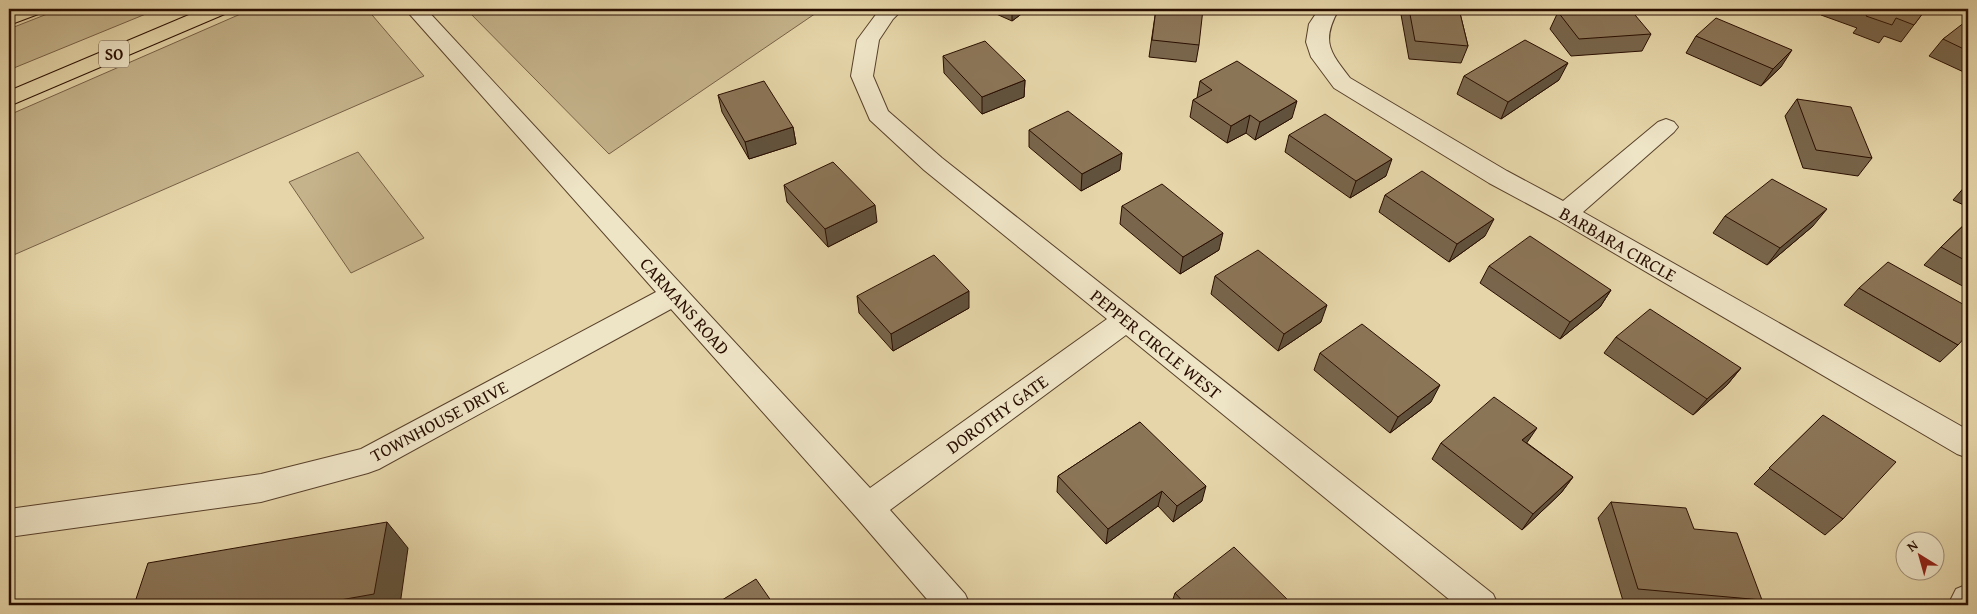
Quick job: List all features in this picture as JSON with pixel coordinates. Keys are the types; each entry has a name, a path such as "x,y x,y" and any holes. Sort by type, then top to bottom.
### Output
{"highway":[{"path":"9,19 34,9"},
{"name":"SO","path":"9,99 220,9"}],"street":[{"name":"CARMANS ROAD","path":"415,9 868,508 953,605"},
{"name":"PEPPER CIRCLE WEST","path":"892,9 885,15 868,40 862,76 878,115 933,164 1481,605"},
{"name":"BARBARA CIRCLE","path":"1329,9 1320,24 1317,42 1322,57 1342,83 1498,177 1968,444"},
{"path":"1565,214 1666,127"},
{"name":"TOWNHOUSE DRIVE","path":"9,522 261,488 368,460 674,295"},
{"name":"DOROTHY GATE","path":"868,508 1126,320"},
{"path":"1965,605 1968,600"}],"shaded area":[{"path":"60,9 158,9 9,70 9,29"},
{"path":"252,9 367,9 424,76 9,257 9,115"},
{"path":"466,9 822,9 609,154"},
{"path":"358,152 424,238 351,273 289,182"}],"building":[{"path":"1156,9 1203,9 1199,45 1152,40"},
{"path":"1409,9 1459,9 1468,46 1415,41"},
{"path":"1630,9 1651,34 1579,39 1558,12"},
{"path":"1864,9 1926,9 1914,25 1896,18 1892,25 1866,16 1869,11"},
{"path":"1716,18 1792,50 1773,69 1696,36"},
{"path":"1965,22 1968,23 1968,51 1943,39"},
{"path":"1525,40 1568,63 1508,102 1464,76"},
{"path":"985,41 1025,80 982,97 943,56"},
{"path":"1237,61 1297,101 1260,122 1250,115 1231,126 1193,100 1212,90 1200,81"},
{"path":"764,81 793,127 745,142 718,95"},
{"path":"1797,99 1851,107 1872,158 1816,150"},
{"path":"1068,111 1122,153 1082,174 1029,130"},
{"path":"1325,114 1392,159 1356,181 1289,135"},
{"path":"833,162 875,205 825,229 784,185"},
{"path":"1422,171 1494,219 1457,244 1385,195"},
{"path":"1772,179 1827,209 1780,248 1725,216"},
{"path":"1162,184 1223,233 1183,257 1122,206"},
{"path":"1968,221 1968,262 1941,247"},
{"path":"1530,236 1611,290 1570,322 1489,266"},
{"path":"1258,250 1327,305 1284,334 1215,276"},
{"path":"934,255 969,291 891,334 857,296"},
{"path":"1888,262 1968,307 1968,334 1958,345 1859,288"},
{"path":"1650,309 1741,368 1707,399 1616,337"},
{"path":"1362,324 1440,385 1398,417 1320,353"},
{"path":"1494,397 1537,428 1522,440 1573,477 1533,514 1441,443"},
{"path":"1823,415 1896,462 1843,519 1769,468"},
{"path":"1140,422 1206,486 1177,506 1162,491 1108,529 1058,476"},
{"path":"1611,502 1686,508 1694,529 1737,533 1762,600 1638,589"},
{"path":"387,522 374,594 312,605 134,605 148,563"},
{"path":"1234,547 1293,605 1186,605 1175,593"},
{"path":"756,579 774,605 714,605"}]}
